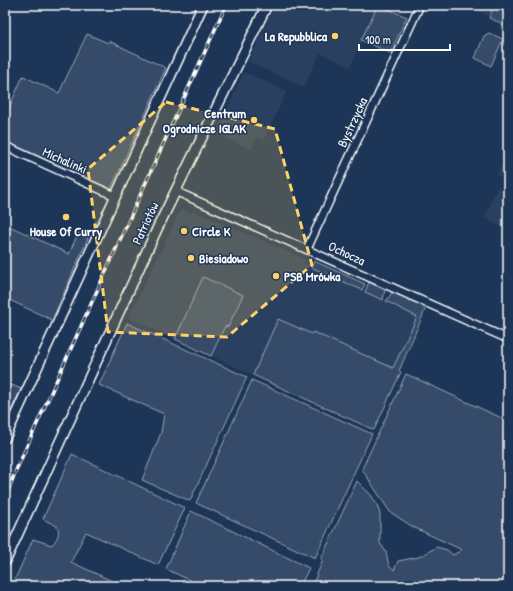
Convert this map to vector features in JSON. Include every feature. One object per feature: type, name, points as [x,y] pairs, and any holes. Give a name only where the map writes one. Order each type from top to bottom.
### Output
[{"type":"main road","points":[[5,438],[203,5]]},
{"type":"main road","name":"Patriotów","points":[[5,562],[175,191],[267,5]]},
{"type":"street","name":"Bystrzycka","points":[[307,249],[420,5]]},
{"type":"street","name":"Michalinki","points":[[5,146],[115,196]]},
{"type":"street","name":"Ochocza","points":[[175,191],[508,339]]},
{"type":"highlighted area","points":[[166,102],[275,129],[312,265],[227,337],[108,332],[88,169]]},
{"type":"shaded area","points":[[275,5],[378,5],[350,67],[320,53],[304,87],[248,62]]},
{"type":"shaded area","points":[[378,5],[407,17],[390,53],[361,40]]},
{"type":"shaded area","points":[[466,5],[494,5],[489,16]]},
{"type":"shaded area","points":[[494,5],[508,5],[508,26],[489,18]]},
{"type":"shaded area","points":[[489,33],[503,39],[491,66],[475,58],[484,36]]},
{"type":"shaded area","points":[[87,34],[108,43],[109,41],[166,68],[111,189],[5,141],[5,117],[23,76],[59,93]]},
{"type":"shaded area","points":[[244,72],[287,91],[264,140],[257,137],[252,150],[216,133]]},
{"type":"shaded area","points":[[508,151],[508,180],[497,175]]},
{"type":"shaded area","points":[[498,186],[508,190],[508,231],[484,218]]},
{"type":"shaded area","points":[[181,209],[189,213],[194,211],[294,254],[305,259],[304,263],[417,316],[393,369],[313,332],[258,362],[253,375],[211,356],[225,326],[227,327],[243,295],[203,277],[175,339],[128,318]]},
{"type":"shaded area","points":[[5,224],[69,254],[78,233],[88,238],[52,320],[5,298]]},
{"type":"shaded area","points":[[314,261],[365,284],[362,290],[311,267]]},
{"type":"shaded area","points":[[203,277],[243,295],[228,327],[225,326],[211,356],[175,339]]},
{"type":"shaded area","points":[[369,282],[385,290],[383,300],[365,292]]},
{"type":"shaded area","points":[[393,291],[421,303],[425,310],[399,371],[401,372],[374,430],[253,375],[278,319],[312,334],[313,332],[393,368],[417,317],[386,301]]},
{"type":"shaded area","points":[[127,323],[247,377],[190,501],[142,480],[161,433],[164,414],[99,385]]},
{"type":"shaded area","points":[[406,374],[508,421],[508,586],[312,586],[323,560],[321,559],[357,481],[371,495],[377,505],[380,514],[380,543],[386,552],[389,566],[394,570],[398,561],[419,557],[437,547],[447,550],[453,555],[462,550],[413,527],[390,512],[362,469]]},
{"type":"shaded area","points":[[252,380],[372,434],[315,558],[196,503]]},
{"type":"shaded area","points":[[5,382],[21,389],[5,424]]},
{"type":"shaded area","points":[[72,454],[185,508],[158,565],[86,532],[71,562],[112,581],[109,586],[12,586],[33,539],[52,545],[58,537],[57,526],[43,519]]},
{"type":"shaded area","points":[[191,511],[309,568],[300,586],[202,586],[166,569]]},
{"type":"railway","points":[[5,498],[17,468],[226,5]]},
{"type":"place","name":"La Repubblica","points":[[335,36]]},
{"type":"place","name":"Centrum Ogrodnicze IGLAK","points":[[254,120]]},
{"type":"place","name":"House Of Curry","points":[[66,217]]},
{"type":"place","name":"Circle K","points":[[184,231]]},
{"type":"place","name":"Biesiadowo","points":[[191,258]]},
{"type":"place","name":"PSB Mrówka","points":[[276,276]]}]
